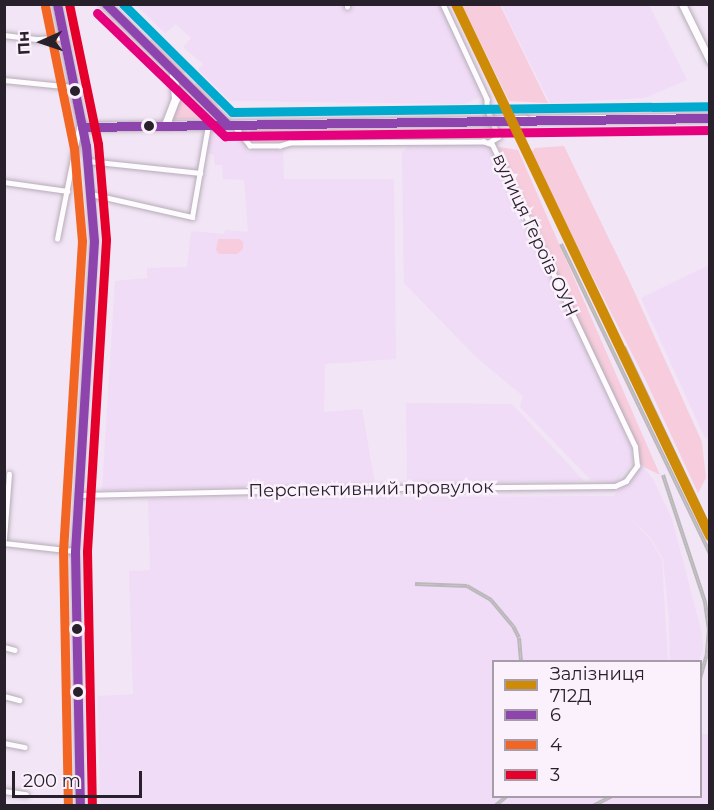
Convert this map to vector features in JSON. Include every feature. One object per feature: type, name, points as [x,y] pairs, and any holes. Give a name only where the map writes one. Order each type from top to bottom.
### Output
[{"type":"main road","points":[[105,4],[173,74],[229,124]]},
{"type":"main road","points":[[682,4],[710,61]]},
{"type":"main road","points":[[59,6],[82,127],[710,118]]},
{"type":"main road","points":[[166,125],[176,99],[173,74]]},
{"type":"street","points":[[443,4],[488,99],[487,108],[499,137],[489,143]]},
{"type":"street","points":[[4,34],[38,39],[64,37]]},
{"type":"street","points":[[4,80],[74,87]]},
{"type":"street","name":"вулиця Героїв ОУН","points":[[229,124],[250,146],[290,143],[489,143],[492,145],[635,447]]},
{"type":"street","points":[[91,194],[192,217],[208,125]]},
{"type":"street","points":[[80,806],[75,551],[93,264],[91,194],[82,127]]},
{"type":"street","points":[[57,239],[79,128],[82,127]]},
{"type":"street","points":[[88,161],[200,173]]},
{"type":"street","points":[[4,189],[5,182],[67,191]]},
{"type":"street","name":"Перспективний провулок","points":[[79,495],[615,486],[626,481],[637,466],[635,447]]},
{"type":"street","points":[[9,474],[4,541],[75,551]]},
{"type":"street","points":[[4,647],[15,650]]},
{"type":"street","points":[[4,696],[19,700]]},
{"type":"street","points":[[4,743],[25,747]]},
{"type":"street","points":[[4,791],[26,794]]},
{"type":"shaded area","points":[[136,5],[440,5],[483,96],[464,104],[230,101],[198,70],[203,64],[183,47],[191,38],[176,24],[165,33]]},
{"type":"shaded area","points":[[462,5],[500,5],[548,103],[509,101]]},
{"type":"shaded area","points":[[501,5],[649,5],[687,80],[645,98],[550,103]]},
{"type":"shaded area","points":[[109,17],[167,75],[171,83],[108,19]]},
{"type":"shaded area","points":[[152,38],[184,67],[185,73],[181,73],[150,42]]},
{"type":"shaded area","points":[[196,80],[218,99],[218,106],[214,105],[195,86]]},
{"type":"shaded area","points":[[181,91],[202,112],[201,119],[172,119]]},
{"type":"shaded area","points":[[482,107],[486,113],[236,114],[238,111]]},
{"type":"shaded area","points":[[227,128],[242,139],[247,152],[283,151],[284,179],[394,179],[396,359],[325,364],[324,412],[362,409],[375,484],[102,490],[115,281],[147,278],[147,268],[187,267],[191,231],[224,234],[225,230],[248,232],[244,180],[223,179],[222,165],[215,165],[213,154],[207,154],[210,129]]},
{"type":"shaded area","points":[[252,129],[482,129],[495,131],[495,133],[487,140],[479,142],[385,139],[262,143],[255,142],[248,134]]},
{"type":"shaded area","points":[[409,145],[488,145],[631,447],[633,462],[614,484],[591,480],[520,407],[523,396],[476,357],[404,283],[402,153]]},
{"type":"shaded area","points":[[564,146],[629,280],[702,442],[706,478],[698,493],[645,379],[530,154],[535,148]]},
{"type":"shaded area","points":[[499,147],[518,150],[660,475],[642,466]]},
{"type":"shaded area","points":[[218,239],[239,239],[243,242],[243,249],[237,254],[219,254],[216,250]]},
{"type":"shaded area","points":[[709,265],[709,439],[704,436],[641,298]]},
{"type":"shaded area","points":[[406,403],[512,404],[584,481],[407,482]]},
{"type":"shaded area","points":[[642,466],[653,479],[672,519],[701,630],[703,648],[699,660],[670,660],[663,559],[651,538],[628,515],[650,539],[662,560],[668,660],[492,660],[492,798],[702,798],[702,734],[709,734],[709,805],[100,805],[98,696],[133,694],[129,571],[150,570],[148,499],[614,496]]},
{"type":"railway","points":[[561,244],[710,554]]},
{"type":"railway","points":[[624,347],[710,529]]},
{"type":"railway","points":[[663,475],[705,602],[709,629],[707,654],[702,671]]},
{"type":"railway","points":[[415,584],[467,586],[491,600],[513,626],[519,638],[521,660]]},
{"type":"railway","points":[[495,806],[505,798]]},
{"type":"railway","points":[[593,806],[608,798]]},
{"type":"rail line","name":"712Д","points":[[456,4],[710,536]]},
{"type":"transit line","name":"6","points":[[57,4],[86,146],[94,241],[75,551],[80,806]]},
{"type":"transit line","name":"3","points":[[69,4],[98,144],[106,240],[87,551],[92,806]]},
{"type":"transit line","name":"6","points":[[106,4],[227,124]]},
{"type":"transit line","points":[[123,4],[232,112],[710,106]]},
{"type":"transit line","name":"4","points":[[45,6],[74,148],[82,241],[63,550],[68,806]]},
{"type":"transit line","points":[[97,13],[225,136],[710,130]]},
{"type":"transit line","name":"6","points":[[82,127],[710,118]]}]
